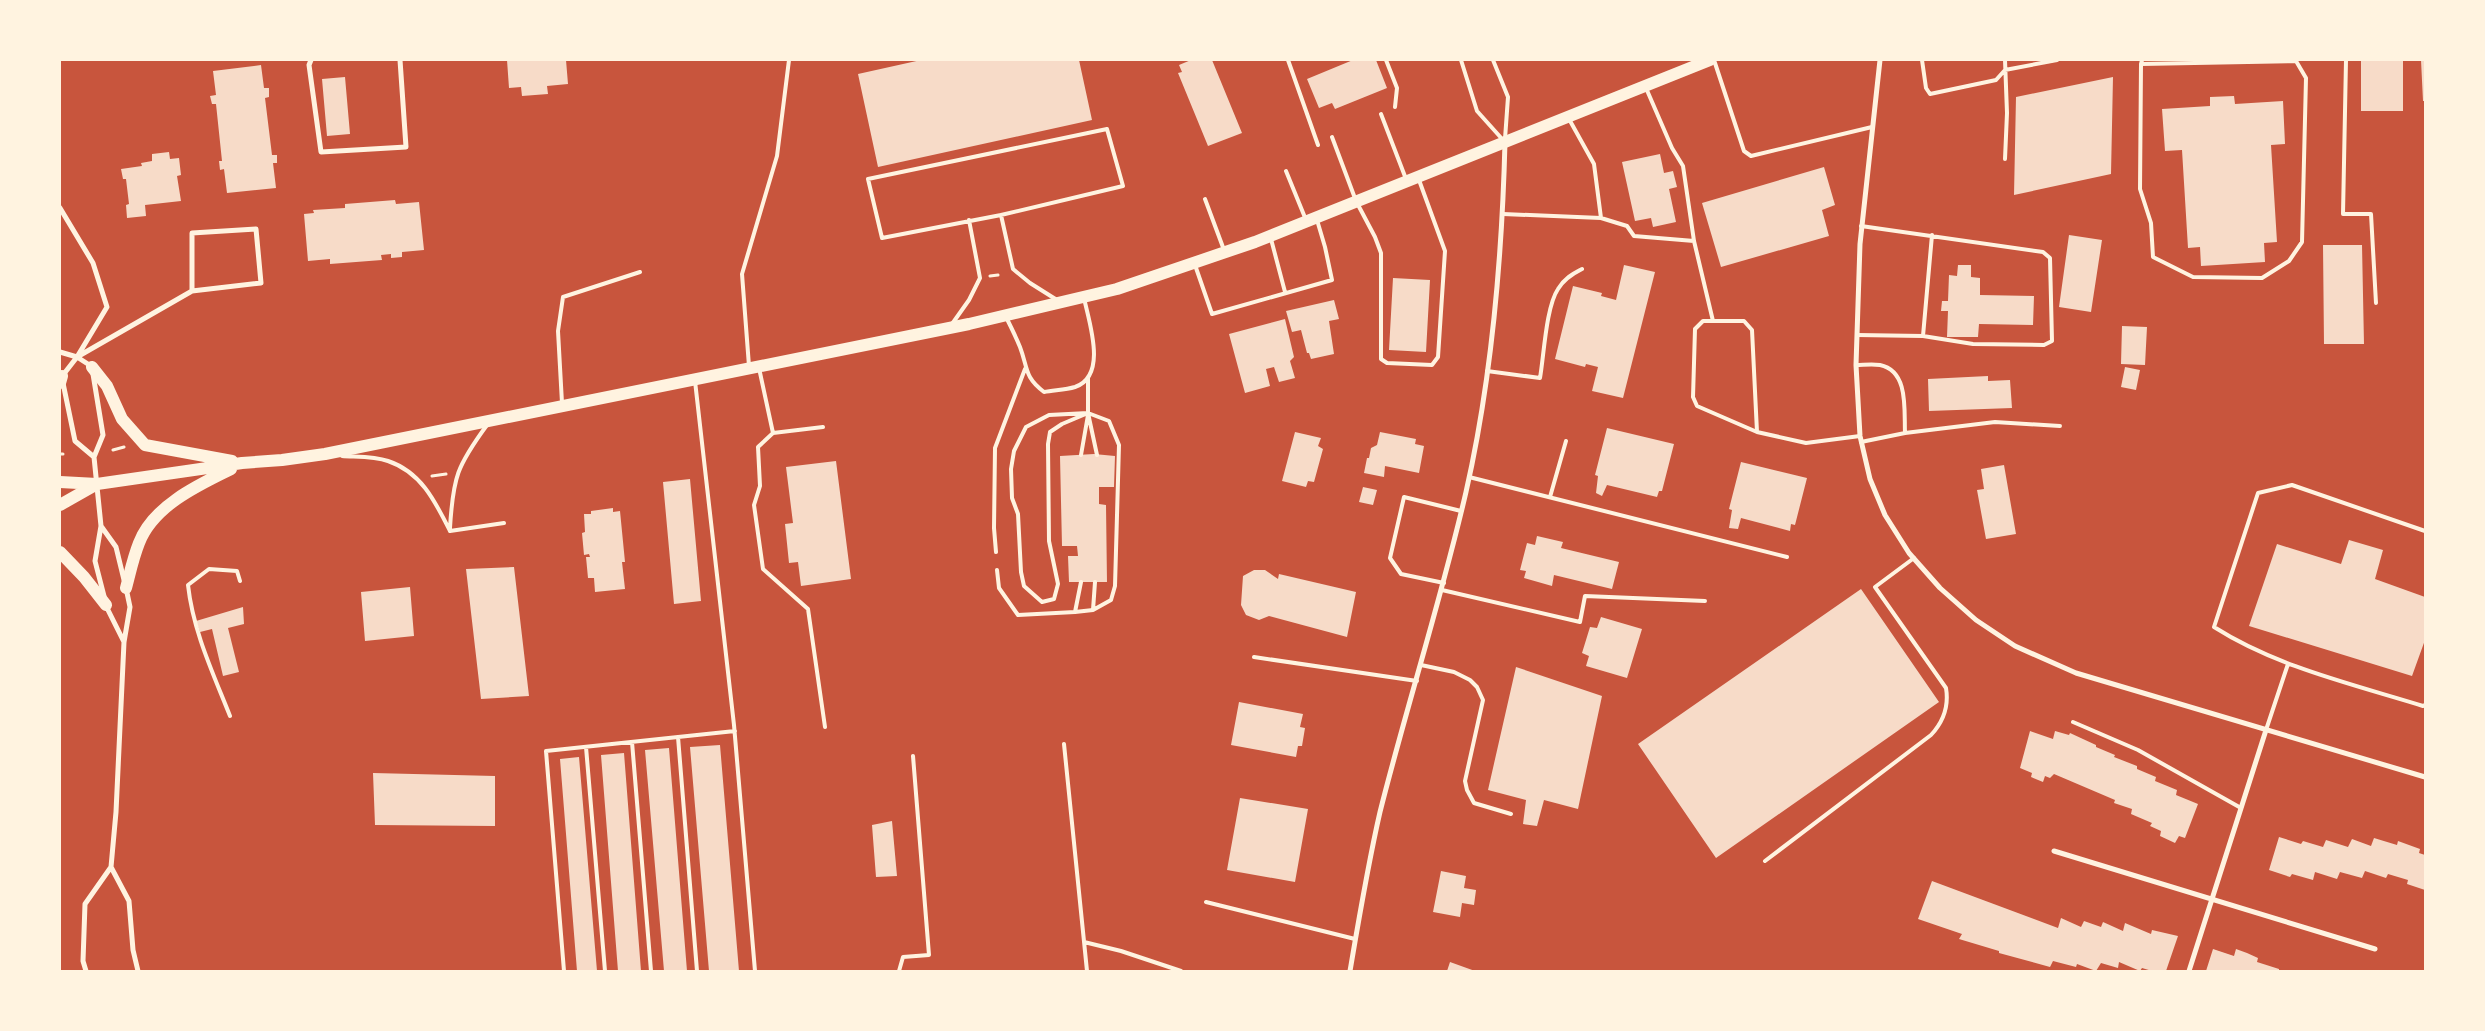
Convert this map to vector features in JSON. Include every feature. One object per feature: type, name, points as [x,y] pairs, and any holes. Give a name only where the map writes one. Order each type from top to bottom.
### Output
[{"type":"main road","points":[[60,482],[97,484],[242,463],[325,454],[948,328],[1117,289],[1270,236],[1710,60]]},
{"type":"main road","points":[[92,366],[107,386],[122,419],[145,445],[242,463]]},
{"type":"main road","points":[[126,588],[139,542],[154,519],[190,489],[242,463]]},
{"type":"main road","points":[[60,505],[97,484]]},
{"type":"main road","points":[[60,552],[84,576],[106,605]]},
{"type":"street","points":[[311,60],[309,65],[321,152],[406,147],[400,60]]},
{"type":"street","points":[[1880,60],[1861,226],[1856,365],[1861,439],[1870,479],[1885,515],[1914,558],[1940,588],[1976,620],[2015,646],[2076,673],[2425,777]]},
{"type":"street","points":[[1350,971],[1380,813],[1444,583],[1469,477],[1487,372],[1503,214],[1505,142]]},
{"type":"street","points":[[60,208],[93,264],[107,307],[78,357],[61,380],[75,441],[94,457]]},
{"type":"street","points":[[78,357],[192,291],[261,283],[256,229],[192,233],[192,291]]},
{"type":"street","points":[[60,352],[78,357],[92,366],[103,435],[94,457],[101,526],[95,561],[106,605],[124,642]]},
{"type":"street","points":[[86,971],[83,961],[85,904],[110,866],[117,802],[124,642],[130,607],[116,547],[101,526]]},
{"type":"street","points":[[2189,971],[2266,730]]},
{"type":"street","points":[[2054,851],[2376,949]]},
{"type":"street","points":[[110,866],[129,900],[133,950],[138,971]]},
{"type":"lane","points":[[773,433],[754,367],[742,274],[778,156],[788,60]]},
{"type":"lane","points":[[1288,60],[1318,145]]},
{"type":"lane","points":[[1386,60],[1397,88],[1395,107]]},
{"type":"lane","points":[[1461,60],[1478,111],[1505,142]]},
{"type":"lane","points":[[1493,60],[1508,97],[1505,142]]},
{"type":"lane","points":[[1714,60],[1744,151],[1751,156],[1872,127]]},
{"type":"lane","points":[[1922,60],[1926,88],[1930,94],[1996,80],[2004,70],[2057,60]]},
{"type":"lane","points":[[2005,60],[2007,113],[2005,159]]},
{"type":"lane","points":[[2346,60],[2343,214],[2371,214],[2376,303]]},
{"type":"lane","points":[[2296,61],[2306,78],[2302,242],[2289,261],[2262,278],[2193,277],[2153,257],[2150,223],[2140,190],[2142,62],[2296,61]]},
{"type":"lane","points":[[1645,86],[1672,148],[1683,166],[1694,241],[1713,321]]},
{"type":"lane","points":[[1332,137],[1356,201],[1375,237],[1381,254],[1381,359],[1387,363],[1432,365],[1438,357],[1445,251],[1381,114]]},
{"type":"lane","points":[[1568,117],[1594,164],[1601,218]]},
{"type":"lane","points":[[1107,129],[1123,186],[969,220],[882,238],[868,179],[1107,129]]},
{"type":"lane","points":[[1194,263],[1212,314],[1332,280],[1325,247],[1286,171]]},
{"type":"lane","points":[[1205,198],[1224,253]]},
{"type":"lane","points":[[1001,214],[1013,269],[1030,283],[1061,302]]},
{"type":"lane","points":[[1503,214],[1601,218],[1627,226],[1634,236],[1694,241]]},
{"type":"lane","points":[[948,328],[969,300],[980,278],[969,220]]},
{"type":"lane","points":[[1857,335],[1923,336],[1973,344],[2044,345],[2052,341],[2050,258],[2043,252],[1861,226]]},
{"type":"lane","points":[[1923,336],[1932,235]]},
{"type":"lane","points":[[1270,236],[1285,292]]},
{"type":"lane","points":[[1487,372],[1540,378],[1549,320],[1557,290],[1568,276],[1582,269]]},
{"type":"lane","points":[[562,405],[558,331],[563,296],[640,272]]},
{"type":"lane","points":[[1081,455],[1088,413],[1088,378],[1094,364],[1095,352],[1084,297]]},
{"type":"lane","points":[[1005,315],[1021,348],[1025,369],[1032,383],[1044,392],[1076,386],[1088,378]]},
{"type":"lane","points":[[1757,432],[1752,330],[1744,321],[1703,321],[1695,329],[1693,397],[1697,406],[1757,432],[1806,443],[1861,439],[1995,422],[2060,426]]},
{"type":"lane","points":[[1856,365],[1879,365],[1892,370],[1902,385],[1905,433]]},
{"type":"lane","points":[[996,552],[994,528],[995,448],[1025,369]]},
{"type":"lane","points":[[694,378],[735,731],[755,971]]},
{"type":"lane","points":[[1088,413],[1097,455]]},
{"type":"lane","points":[[1042,602],[1054,599],[1058,584],[1049,541],[1048,444],[1050,432],[1062,424],[1088,413]]},
{"type":"lane","points":[[997,570],[999,588],[1018,615],[1093,610],[1112,600],[1115,586],[1119,445],[1109,421],[1088,413],[1049,415],[1026,427],[1014,451],[1011,468],[1012,498],[1018,514],[1020,529],[1020,572],[1024,586],[1042,602],[1043,613]]},
{"type":"lane","points":[[450,530],[457,472],[467,452],[492,419]]},
{"type":"lane","points":[[824,427],[773,433],[758,447],[760,486],[754,505],[762,569],[808,609],[824,727]]},
{"type":"lane","points":[[1550,497],[1566,441]]},
{"type":"lane","points":[[325,454],[388,461],[420,479],[450,530]]},
{"type":"lane","points":[[1469,477],[1787,557]]},
{"type":"lane","points":[[2425,531],[2292,485],[2258,493],[2214,626],[2232,638],[2288,664],[2423,706],[2425,705]]},
{"type":"lane","points":[[1444,583],[1401,574],[1390,558],[1404,497],[1461,511]]},
{"type":"lane","points":[[450,530],[504,523]]},
{"type":"lane","points":[[1764,861],[1931,735],[1940,726],[1948,700],[1946,688],[1875,587],[1914,558]]},
{"type":"lane","points":[[230,716],[202,647],[191,610],[188,586],[209,569],[237,571],[240,581]]},
{"type":"lane","points":[[1075,612],[1081,582]]},
{"type":"lane","points":[[1093,610],[1095,582]]},
{"type":"lane","points":[[1442,590],[1580,622],[1585,596],[1705,601]]},
{"type":"lane","points":[[1254,657],[1417,681]]},
{"type":"lane","points":[[2266,730],[2288,664]]},
{"type":"lane","points":[[1421,665],[1454,672],[1470,680],[1478,687],[1483,700],[1465,781],[1467,790],[1474,803],[1510,814]]},
{"type":"lane","points":[[2073,722],[2138,750],[2241,808]]},
{"type":"lane","points":[[564,971],[546,752],[735,731]]},
{"type":"lane","points":[[678,737],[697,971]]},
{"type":"lane","points":[[632,742],[651,971]]},
{"type":"lane","points":[[1064,744],[1087,971]]},
{"type":"lane","points":[[586,747],[605,971]]},
{"type":"lane","points":[[899,971],[903,957],[929,955],[913,756]]},
{"type":"lane","points":[[1206,902],[1355,938]]},
{"type":"lane","points":[[1084,942],[1121,951],[1181,971]]},
{"type":"path","points":[[113,450],[127,447]]},
{"type":"path","points":[[429,477],[446,474]]},
{"type":"building","points":[[507,60],[566,60],[568,84],[547,86],[548,94],[522,96],[521,87],[509,88]]},
{"type":"building","points":[[921,60],[1079,60],[1092,120],[878,167],[858,74]]},
{"type":"building","points":[[1191,60],[1212,60],[1242,133],[1208,146],[1178,73],[1182,72],[1179,65]]},
{"type":"building","points":[[1353,60],[1376,60],[1387,88],[1335,109],[1332,103],[1319,108],[1307,79]]},
{"type":"building","points":[[2361,60],[2403,60],[2403,111],[2361,111]]},
{"type":"building","points":[[2421,60],[2425,60],[2425,101],[2423,101]]},
{"type":"building","points":[[261,65],[264,88],[269,88],[269,97],[265,98],[272,155],[277,155],[277,163],[273,163],[276,188],[227,193],[224,169],[220,170],[219,161],[222,161],[216,104],[212,104],[210,96],[216,95],[213,71]]},
{"type":"building","points":[[345,77],[350,134],[327,136],[322,79]]},
{"type":"building","points":[[2113,77],[2111,174],[2014,195],[2016,97]]},
{"type":"building","points":[[2234,96],[2235,104],[2283,101],[2285,144],[2271,145],[2277,242],[2264,243],[2265,262],[2201,266],[2200,247],[2188,248],[2182,150],[2165,151],[2162,109],[2210,106],[2210,97]]},
{"type":"building","points":[[169,152],[170,159],[179,158],[181,175],[177,176],[181,201],[145,205],[146,216],[127,218],[126,205],[129,204],[126,179],[123,179],[121,169],[142,166],[141,163],[152,161],[152,154]]},
{"type":"building","points":[[1660,154],[1664,173],[1673,171],[1677,187],[1669,189],[1676,222],[1653,227],[1651,218],[1635,221],[1622,162]]},
{"type":"building","points":[[1824,167],[1835,205],[1822,210],[1829,236],[1721,267],[1702,203]]},
{"type":"building","points":[[395,200],[396,204],[419,202],[424,250],[402,252],[402,257],[391,258],[391,254],[381,255],[382,260],[330,264],[330,259],[308,261],[304,214],[314,213],[313,210],[345,208],[345,204]]},
{"type":"building","points":[[2069,235],[2102,240],[2091,312],[2059,307]]},
{"type":"building","points":[[2323,245],[2362,245],[2364,344],[2324,344]]},
{"type":"building","points":[[1624,265],[1655,272],[1623,398],[1592,391],[1598,367],[1586,364],[1585,367],[1555,359],[1573,286],[1602,293],[1601,296],[1616,300]]},
{"type":"building","points":[[1958,265],[1971,265],[1971,277],[1980,278],[1980,295],[2034,296],[2033,325],[1979,324],[1978,337],[1947,337],[1948,311],[1941,311],[1942,301],[1948,301],[1949,275],[1957,276]]},
{"type":"building","points":[[1393,278],[1430,280],[1426,352],[1389,350]]},
{"type":"building","points":[[1334,300],[1339,319],[1329,321],[1334,354],[1311,359],[1309,353],[1307,353],[1301,330],[1292,332],[1286,311]]},
{"type":"building","points":[[1285,319],[1294,357],[1290,361],[1295,378],[1279,382],[1274,367],[1266,369],[1270,386],[1245,393],[1229,334]]},
{"type":"building","points":[[2122,326],[2147,327],[2145,365],[2121,364]]},
{"type":"building","points":[[2125,367],[2140,370],[2136,390],[2121,387]]},
{"type":"building","points":[[1988,376],[1988,381],[2010,380],[2012,408],[1929,411],[1928,379]]},
{"type":"building","points":[[1607,428],[1674,444],[1662,491],[1659,491],[1657,497],[1607,485],[1602,496],[1596,493],[1598,476],[1595,475]]},
{"type":"building","points":[[1295,432],[1321,438],[1318,446],[1323,449],[1314,482],[1308,481],[1306,487],[1282,481]]},
{"type":"building","points":[[1380,432],[1416,439],[1415,444],[1424,446],[1419,473],[1385,466],[1384,477],[1364,473],[1367,458],[1369,458],[1371,448],[1377,445]]},
{"type":"building","points":[[1094,454],[1115,456],[1114,487],[1099,487],[1099,504],[1106,505],[1107,582],[1069,582],[1068,556],[1078,556],[1077,546],[1062,546],[1060,456]]},
{"type":"building","points":[[836,461],[851,579],[801,586],[798,562],[789,563],[785,524],[793,523],[786,467]]},
{"type":"building","points":[[1741,462],[1807,478],[1795,525],[1791,524],[1790,531],[1741,518],[1738,529],[1729,528],[1732,510],[1729,509]]},
{"type":"building","points":[[2004,465],[2016,534],[1986,539],[1977,490],[1984,489],[1981,469]]},
{"type":"building","points":[[690,479],[701,601],[674,604],[663,482]]},
{"type":"building","points":[[1363,487],[1377,490],[1373,505],[1359,502]]},
{"type":"building","points":[[613,508],[613,512],[620,511],[625,562],[622,562],[625,589],[595,592],[594,578],[588,578],[586,557],[590,557],[589,554],[584,555],[582,533],[585,532],[584,514],[591,514],[591,511]]},
{"type":"building","points":[[1537,536],[1563,542],[1561,548],[1619,562],[1612,589],[1554,575],[1552,586],[1524,578],[1526,571],[1520,570],[1527,543],[1535,545]]},
{"type":"building","points":[[2349,540],[2383,550],[2375,579],[2425,597],[2425,640],[2412,676],[2249,626],[2277,544],[2341,564]]},
{"type":"building","points":[[514,567],[529,696],[481,699],[466,569]]},
{"type":"building","points":[[1254,570],[1265,570],[1278,579],[1279,574],[1356,592],[1347,637],[1269,616],[1259,620],[1246,615],[1241,605],[1243,576]]},
{"type":"building","points":[[410,587],[414,636],[365,641],[361,592]]},
{"type":"building","points":[[1861,589],[1939,702],[1716,858],[1638,744]]},
{"type":"building","points":[[243,607],[244,624],[228,628],[239,672],[223,676],[212,629],[200,632],[196,621]]},
{"type":"building","points":[[1601,617],[1642,629],[1627,678],[1586,666],[1589,656],[1582,653],[1590,627],[1597,628]]},
{"type":"building","points":[[1516,667],[1602,696],[1578,809],[1544,800],[1537,826],[1523,824],[1526,800],[1488,790]]},
{"type":"building","points":[[1239,702],[1303,714],[1300,727],[1305,728],[1302,746],[1298,746],[1296,757],[1231,745]]},
{"type":"building","points":[[2030,731],[2053,739],[2055,731],[2069,735],[2070,733],[2115,755],[2114,757],[2137,766],[2137,769],[2156,777],[2155,781],[2177,790],[2176,795],[2198,804],[2185,838],[2179,836],[2175,843],[2160,836],[2161,831],[2150,826],[2152,823],[2131,814],[2132,809],[2114,803],[2115,800],[2054,774],[2050,778],[2045,776],[2043,782],[2031,777],[2032,773],[2020,768]]},
{"type":"building","points":[[720,745],[739,971],[709,971],[690,747]]},
{"type":"building","points":[[669,748],[687,971],[664,971],[645,750]]},
{"type":"building","points":[[624,753],[641,971],[618,971],[601,755]]},
{"type":"building","points":[[579,757],[597,971],[577,971],[560,759]]},
{"type":"building","points":[[373,773],[495,776],[495,826],[375,825]]},
{"type":"building","points":[[1240,798],[1308,809],[1295,882],[1227,870]]},
{"type":"building","points":[[892,821],[897,876],[876,877],[872,825]]},
{"type":"building","points":[[2279,837],[2301,844],[2303,841],[2323,847],[2326,840],[2348,847],[2352,839],[2371,846],[2374,838],[2397,845],[2398,841],[2420,849],[2419,853],[2425,855],[2425,890],[2407,884],[2408,880],[2388,874],[2386,878],[2365,871],[2362,878],[2340,872],[2337,879],[2315,872],[2313,880],[2292,874],[2290,877],[2269,870]]},
{"type":"building","points":[[1441,871],[1466,876],[1464,888],[1476,890],[1474,905],[1462,903],[1460,917],[1433,912]]},
{"type":"building","points":[[1932,881],[2058,928],[2061,918],[2081,927],[2084,921],[2101,927],[2103,922],[2123,931],[2125,923],[2151,934],[2152,930],[2178,936],[2166,971],[2152,971],[2142,968],[2140,971],[2119,962],[2118,968],[2101,963],[2096,971],[2077,964],[2076,967],[2053,961],[2050,967],[1999,953],[1999,951],[1959,939],[1962,934],[1918,919]]},
{"type":"building","points":[[2213,949],[2234,956],[2236,949],[2258,958],[2257,962],[2279,969],[2279,971],[2206,971]]},
{"type":"building","points":[[1450,962],[1475,971],[1447,971]]}]
